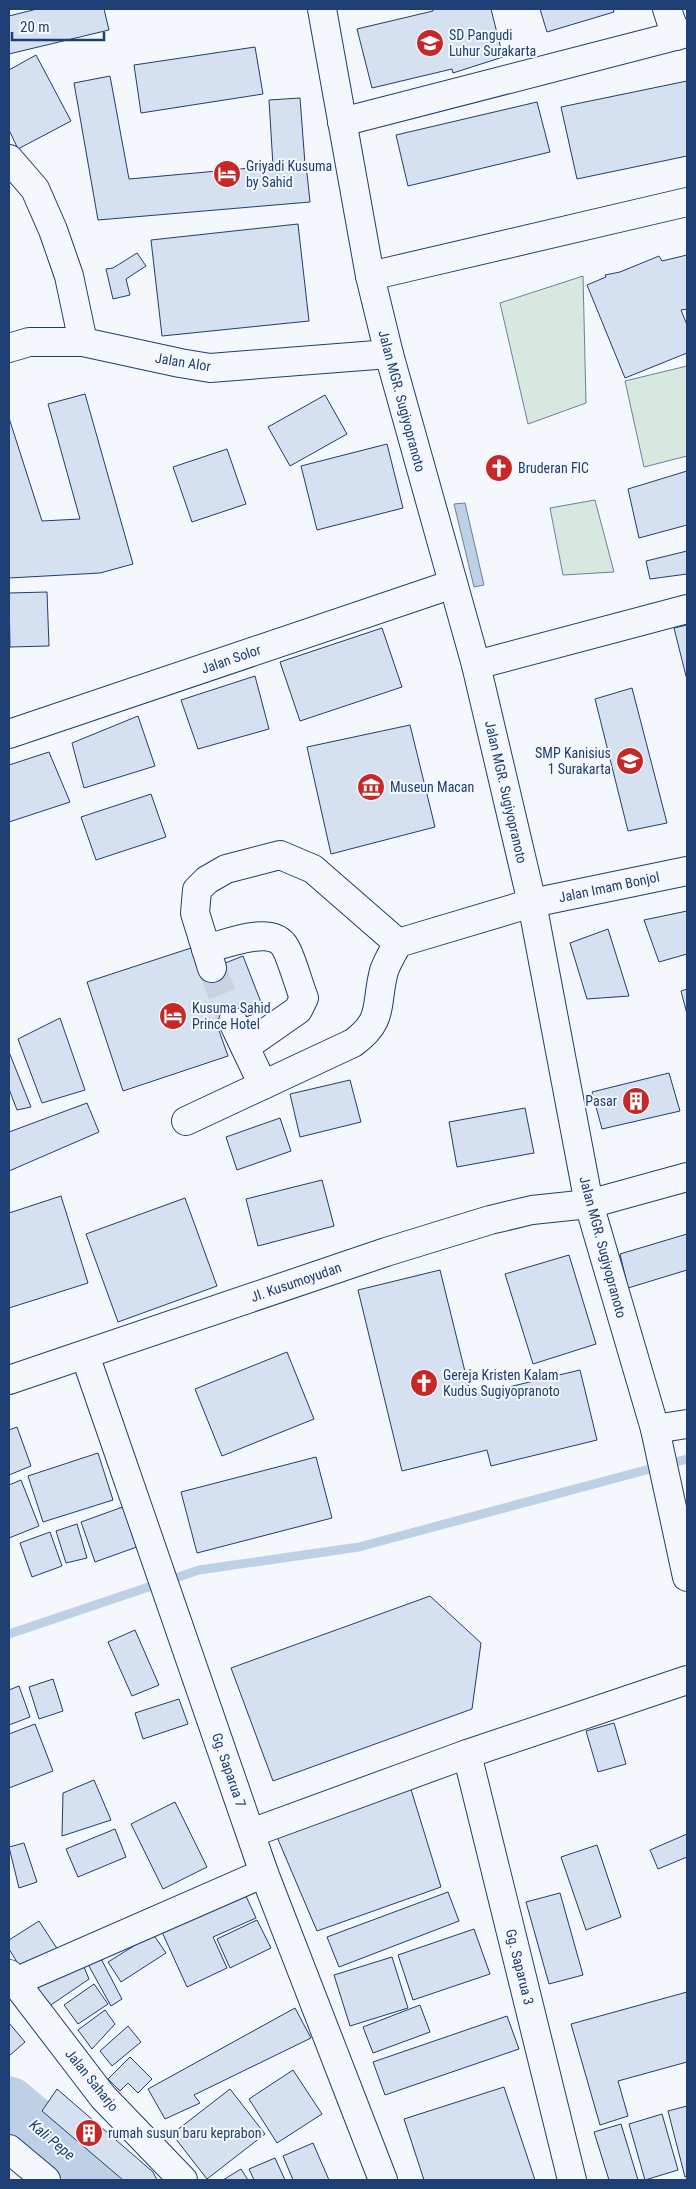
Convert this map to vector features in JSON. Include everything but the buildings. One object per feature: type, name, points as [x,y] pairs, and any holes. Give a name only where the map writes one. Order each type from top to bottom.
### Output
[{"type":"street","name":"Jalan MGR. Sugiyopranoto","points":[[322,9],[370,276],[389,354],[476,665],[532,904],[589,1204],[655,1429],[671,1504],[684,1549],[687,1577]]},
{"type":"street","points":[[342,122],[682,34],[667,9]]},
{"type":"street","points":[[9,159],[35,189],[53,230],[69,276],[83,342]]},
{"type":"street","points":[[370,276],[687,202]]},
{"type":"street","name":"Jalan Alor","points":[[9,348],[29,342],[83,342],[210,368],[389,354]]},
{"type":"street","name":"Jalan Solor","points":[[9,734],[453,584]]},
{"type":"street","points":[[476,665],[687,609]]},
{"type":"street","points":[[186,1120],[353,1043],[366,1034],[377,1017],[384,970],[398,943],[312,869],[280,855],[226,869],[208,880],[198,890],[195,913],[209,958],[257,936],[275,937],[284,944],[304,998],[298,1010],[245,1047]]},
{"type":"street","name":"Jalan Imam Bonjol","points":[[398,943],[532,904],[687,871]]},
{"type":"street","points":[[232,1022],[263,1085]]},
{"type":"street","name":"Jl. Kusumoyudan","points":[[9,1380],[386,1252],[490,1220],[532,1210],[589,1204],[687,1177]]},
{"type":"street","name":"Gg. Saparua 7","points":[[86,1355],[264,1873],[382,2180]]},
{"type":"street","points":[[655,1429],[687,1424]]},
{"type":"street","points":[[251,1833],[467,1754],[687,1680]]},
{"type":"street","name":"Gg. Saparua 3","points":[[467,1754],[572,2180]]},
{"type":"street","points":[[12,1978],[264,1873]]},
{"type":"street","name":"Jalan Saharjo","points":[[12,1978],[103,2097],[183,2180]]},
{"type":"street","points":[[9,2150],[46,2180]]},
{"type":"shaded area","points":[[583,276],[586,403],[528,424],[500,303]]},
{"type":"shaded area","points":[[687,366],[687,456],[644,467],[625,381]]},
{"type":"shaded area","points":[[595,500],[614,572],[563,575],[550,508]]},
{"type":"water","points":[[465,503],[484,585],[474,587],[454,504]]},
{"type":"waterway","points":[[9,1634],[199,1570],[359,1547],[687,1459]]},
{"type":"waterway","name":"Kali Pepe","points":[[9,2104],[82,2165],[92,2180]]},
{"type":"tunnel","points":[[212,968],[233,1022]]},
{"type":"place","name":"SD Pangudi Luhur Surakarta","points":[[430,43]]},
{"type":"place","name":"Griyadi Kusuma by Sahid","points":[[227,174]]},
{"type":"place","name":"Bruderan FIC","points":[[499,468]]},
{"type":"place","name":"SMP Kanisius 1 Surakarta","points":[[630,761]]},
{"type":"place","name":"Museun Macan","points":[[371,787]]},
{"type":"place","name":"Kusuma Sahid Prince Hotel","points":[[173,1016]]},
{"type":"place","name":"Pasar","points":[[636,1101]]},
{"type":"place","name":"Gereja Kristen Kalam Kudus Sugiyopranoto","points":[[424,1383]]},
{"type":"place","name":"rumah susun baru keprabon","points":[[89,2133]]}]
